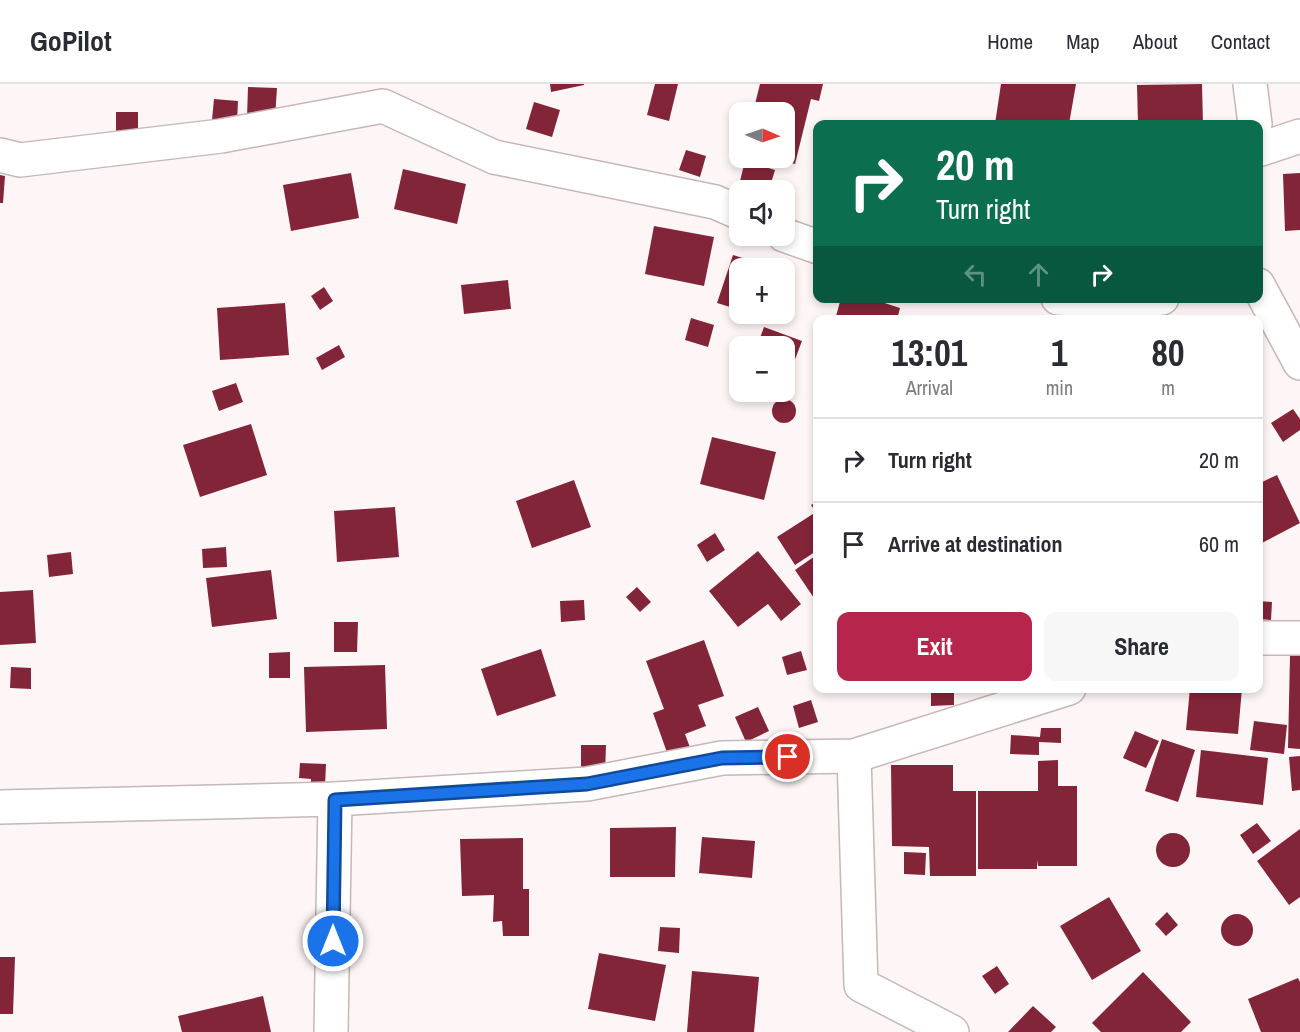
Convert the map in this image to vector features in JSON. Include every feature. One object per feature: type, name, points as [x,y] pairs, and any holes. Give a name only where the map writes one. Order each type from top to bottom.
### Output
[{"type":"street","points":[[1250,84],[1254,120]]},
{"type":"street","points":[[0,155],[20,160],[221,136],[383,106],[494,157],[715,202],[729,208]]},
{"type":"street","points":[[1263,148],[1300,136]]},
{"type":"street","points":[[795,239],[813,245]]},
{"type":"street","points":[[1263,294],[1300,363]]},
{"type":"street","points":[[1263,638],[1300,638]]},
{"type":"street","points":[[0,807],[335,800],[587,784],[722,758],[854,756],[1053,693]]},
{"type":"street","points":[[854,756],[861,985],[952,1032]]},
{"type":"street","points":[[331,1032],[335,800]]},
{"type":"building","points":[[550,84],[584,84],[584,85],[551,92]]},
{"type":"building","points":[[655,84],[678,84],[669,121],[647,115]]},
{"type":"building","points":[[760,84],[823,84],[819,101],[811,99],[795,164],[795,102],[756,102]]},
{"type":"building","points":[[1001,84],[1076,84],[1070,120],[996,120]]},
{"type":"building","points":[[1202,84],[1203,120],[1138,120],[1137,85]]},
{"type":"building","points":[[248,87],[277,88],[275,118],[247,117]]},
{"type":"building","points":[[214,99],[238,101],[237,122],[212,120]]},
{"type":"building","points":[[534,102],[560,110],[552,137],[526,129]]},
{"type":"building","points":[[116,112],[138,112],[138,134],[116,134]]},
{"type":"building","points":[[686,150],[706,156],[700,177],[679,170]]},
{"type":"building","points":[[743,168],[775,170],[772,180],[740,180]]},
{"type":"building","points":[[403,169],[466,184],[457,224],[394,209]]},
{"type":"building","points":[[351,173],[359,218],[291,231],[283,185]]},
{"type":"building","points":[[1300,173],[1300,230],[1285,231],[1283,174]]},
{"type":"building","points":[[0,175],[5,176],[3,203],[0,203]]},
{"type":"building","points":[[654,226],[714,237],[704,286],[645,274]]},
{"type":"building","points":[[729,267],[729,307],[717,303]]},
{"type":"building","points":[[508,280],[511,309],[464,314],[461,285]]},
{"type":"building","points":[[324,287],[333,301],[320,310],[311,296]]},
{"type":"building","points":[[285,303],[289,355],[220,360],[217,308]]},
{"type":"building","points":[[840,303],[884,303],[900,308],[898,315],[836,315]]},
{"type":"building","points":[[691,318],[714,325],[708,347],[685,340]]},
{"type":"building","points":[[764,327],[788,336],[761,336]]},
{"type":"building","points":[[795,338],[802,341],[795,359]]},
{"type":"building","points":[[339,345],[345,357],[322,370],[316,358]]},
{"type":"building","points":[[236,383],[243,402],[219,411],[212,391]]},
{"type":"building","points":[[777,402],[791,402],[795,406],[795,416],[789,422],[779,422],[773,416],[773,406]]},
{"type":"building","points":[[1293,409],[1300,419],[1300,430],[1283,442],[1271,423]]},
{"type":"building","points":[[251,424],[267,475],[200,497],[183,445]]},
{"type":"building","points":[[712,437],[776,452],[764,500],[700,484]]},
{"type":"building","points":[[1277,475],[1300,523],[1263,542],[1263,482]]},
{"type":"building","points":[[574,480],[591,527],[532,548],[516,501]]},
{"type":"building","points":[[395,507],[399,557],[337,562],[334,511]]},
{"type":"building","points":[[813,514],[813,553],[795,565],[777,537]]},
{"type":"building","points":[[715,533],[725,550],[707,562],[697,545]]},
{"type":"building","points":[[226,547],[227,567],[203,568],[202,549]]},
{"type":"building","points":[[758,551],[801,604],[781,621],[768,604],[738,627],[709,591]]},
{"type":"building","points":[[71,552],[73,574],[49,577],[47,555]]},
{"type":"building","points":[[813,557],[813,597],[795,570]]},
{"type":"building","points":[[271,570],[277,619],[212,627],[206,578]]},
{"type":"building","points":[[637,587],[651,602],[640,612],[626,597]]},
{"type":"building","points":[[33,590],[36,643],[0,645],[0,592]]},
{"type":"building","points":[[584,600],[585,620],[561,622],[560,601]]},
{"type":"building","points":[[1263,601],[1272,602],[1271,620],[1263,619]]},
{"type":"building","points":[[334,622],[358,622],[357,652],[334,652]]},
{"type":"building","points":[[704,640],[724,696],[698,705],[706,726],[685,734],[692,753],[670,761],[653,713],[664,709],[646,661]]},
{"type":"building","points":[[541,649],[556,696],[497,716],[481,669]]},
{"type":"building","points":[[801,651],[807,670],[787,675],[782,657]]},
{"type":"building","points":[[290,652],[290,678],[269,678],[269,653]]},
{"type":"building","points":[[1290,656],[1300,656],[1300,749],[1288,748]]},
{"type":"building","points":[[385,665],[387,729],[306,732],[304,667]]},
{"type":"building","points":[[11,667],[31,668],[31,689],[10,688]]},
{"type":"building","points":[[931,693],[954,693],[954,705],[931,706]]},
{"type":"building","points":[[1190,693],[1242,693],[1238,734],[1186,730]]},
{"type":"building","points":[[811,700],[818,722],[799,728],[793,706]]},
{"type":"building","points":[[758,707],[769,731],[746,742],[735,717]]},
{"type":"building","points":[[1254,721],[1287,725],[1284,754],[1250,750]]},
{"type":"building","points":[[1041,728],[1061,728],[1061,743],[1039,742],[1039,755],[1010,754],[1011,735],[1040,737]]},
{"type":"building","points":[[1135,731],[1159,741],[1146,768],[1123,758]]},
{"type":"building","points":[[1162,739],[1195,750],[1178,802],[1145,791]]},
{"type":"building","points":[[581,745],[606,745],[605,774],[581,773]]},
{"type":"building","points":[[1201,750],[1268,758],[1263,805],[1196,797]]},
{"type":"building","points":[[1300,756],[1300,790],[1292,791],[1289,757]]},
{"type":"building","points":[[1058,760],[1058,786],[1077,786],[1077,866],[1038,866],[1037,860],[1037,869],[978,869],[978,791],[1038,791],[1038,761]]},
{"type":"building","points":[[300,763],[326,764],[325,786],[311,786],[311,779],[299,778]]},
{"type":"building","points":[[891,765],[953,765],[953,791],[976,791],[976,876],[930,876],[929,847],[892,846]]},
{"type":"building","points":[[1257,823],[1271,841],[1253,854],[1240,835]]},
{"type":"building","points":[[676,827],[675,877],[610,877],[610,828]]},
{"type":"building","points":[[1300,829],[1300,897],[1289,905],[1257,861]]},
{"type":"building","points":[[1173,833],[1185,838],[1190,850],[1185,862],[1173,867],[1161,862],[1156,850],[1161,838]]},
{"type":"building","points":[[702,837],[755,841],[752,878],[699,873]]},
{"type":"building","points":[[523,838],[523,889],[529,889],[529,936],[503,936],[502,921],[493,922],[494,895],[462,896],[460,839]]},
{"type":"building","points":[[904,852],[926,853],[925,875],[904,874]]},
{"type":"building","points":[[1109,897],[1141,951],[1092,980],[1060,926]]},
{"type":"building","points":[[1167,912],[1178,925],[1166,936],[1155,924]]},
{"type":"building","points":[[1237,914],[1249,918],[1253,930],[1249,942],[1237,946],[1225,942],[1221,930],[1225,918]]},
{"type":"building","points":[[660,927],[680,928],[679,953],[658,951]]},
{"type":"building","points":[[599,953],[666,965],[655,1021],[588,1009]]},
{"type":"building","points":[[0,957],[15,957],[13,1014],[0,1014]]},
{"type":"building","points":[[997,966],[1009,984],[995,994],[982,976]]},
{"type":"building","points":[[692,971],[759,977],[754,1032],[687,1032]]},
{"type":"building","points":[[1143,972],[1191,1022],[1181,1032],[1101,1032],[1092,1023]]},
{"type":"building","points":[[1298,978],[1300,982],[1300,1032],[1261,1032],[1248,999]]},
{"type":"building","points":[[263,996],[271,1032],[182,1032],[178,1016]]},
{"type":"building","points":[[1033,1006],[1056,1027],[1051,1032],[1008,1032]]},
{"type":"route","points":[[333,941],[335,800],[587,784],[722,758],[788,757]]}]
